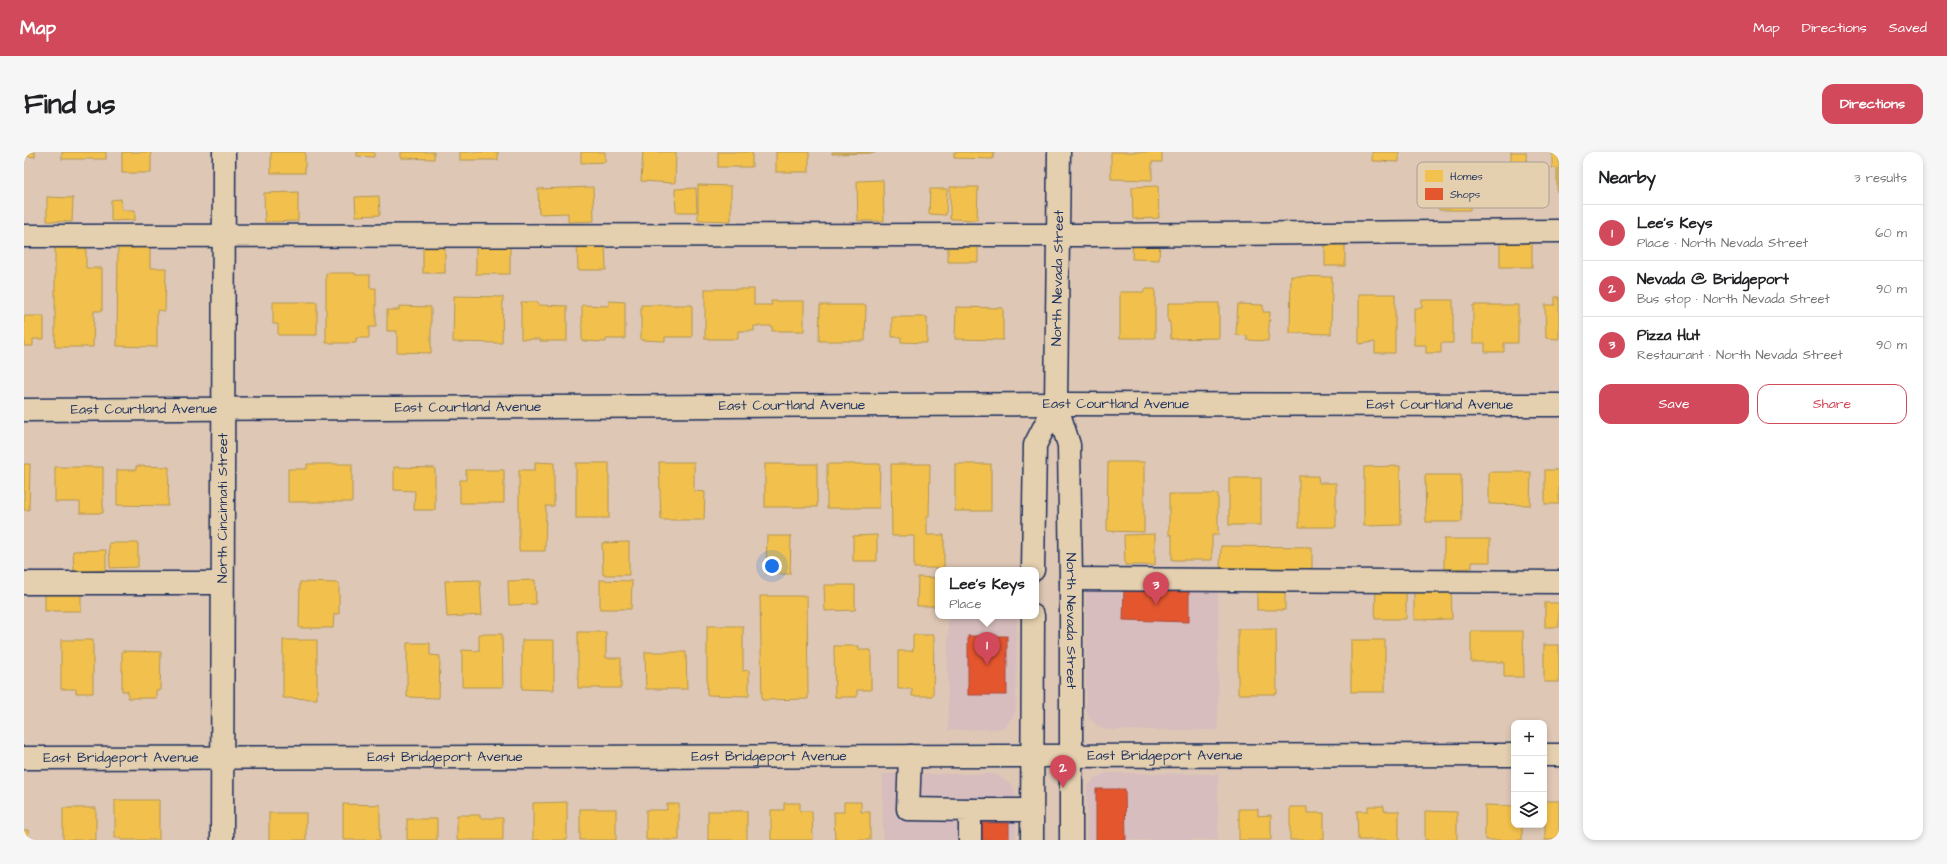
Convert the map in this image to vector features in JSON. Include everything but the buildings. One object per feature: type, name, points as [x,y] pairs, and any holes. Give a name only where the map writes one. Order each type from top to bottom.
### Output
[{"type":"street","name":"North Cincinnati Street","points":[[222,840],[222,410],[224,152]]},
{"type":"street","name":"North Nevada Street","points":[[1058,152],[1059,235],[1056,404],[1069,445],[1071,579],[1071,840]]},
{"type":"street","points":[[24,236],[1059,235],[1559,232]]},
{"type":"street","name":"North Nevada Street","points":[[1033,567],[1035,445],[1056,404]]},
{"type":"street","name":"East Courtland Avenue","points":[[24,410],[1056,404],[1559,405]]},
{"type":"street","points":[[1071,579],[1559,582]]},
{"type":"street","points":[[24,583],[222,582]]},
{"type":"street","points":[[1032,840],[1033,619]]},
{"type":"street","name":"East Bridgeport Avenue","points":[[24,758],[1511,755]]},
{"type":"street","points":[[1547,755],[1559,755]]},
{"type":"street","points":[[910,756],[908,809],[1032,810]]},
{"type":"street","points":[[970,810],[970,840]]},
{"type":"shaded area","points":[[1086,578],[1218,578],[1218,730],[1109,730],[1101,728],[1089,718],[1086,709]]},
{"type":"shaded area","points":[[948,619],[1017,619],[1016,708],[1014,715],[1005,727],[997,729],[948,730]]},
{"type":"shaded area","points":[[1106,773],[1218,774],[1218,840],[1086,840],[1087,788],[1094,779]]},
{"type":"shaded area","points":[[883,774],[992,774],[999,776],[1012,786],[1016,794],[1016,840],[883,840]]},
{"type":"place","name":"Pizza Hut","points":[[1156,605]]},
{"type":"place","name":"Lee's Keys","points":[[987,665]]},
{"type":"place","name":"Nevada @ Bridgeport","points":[[1063,788]]}]
